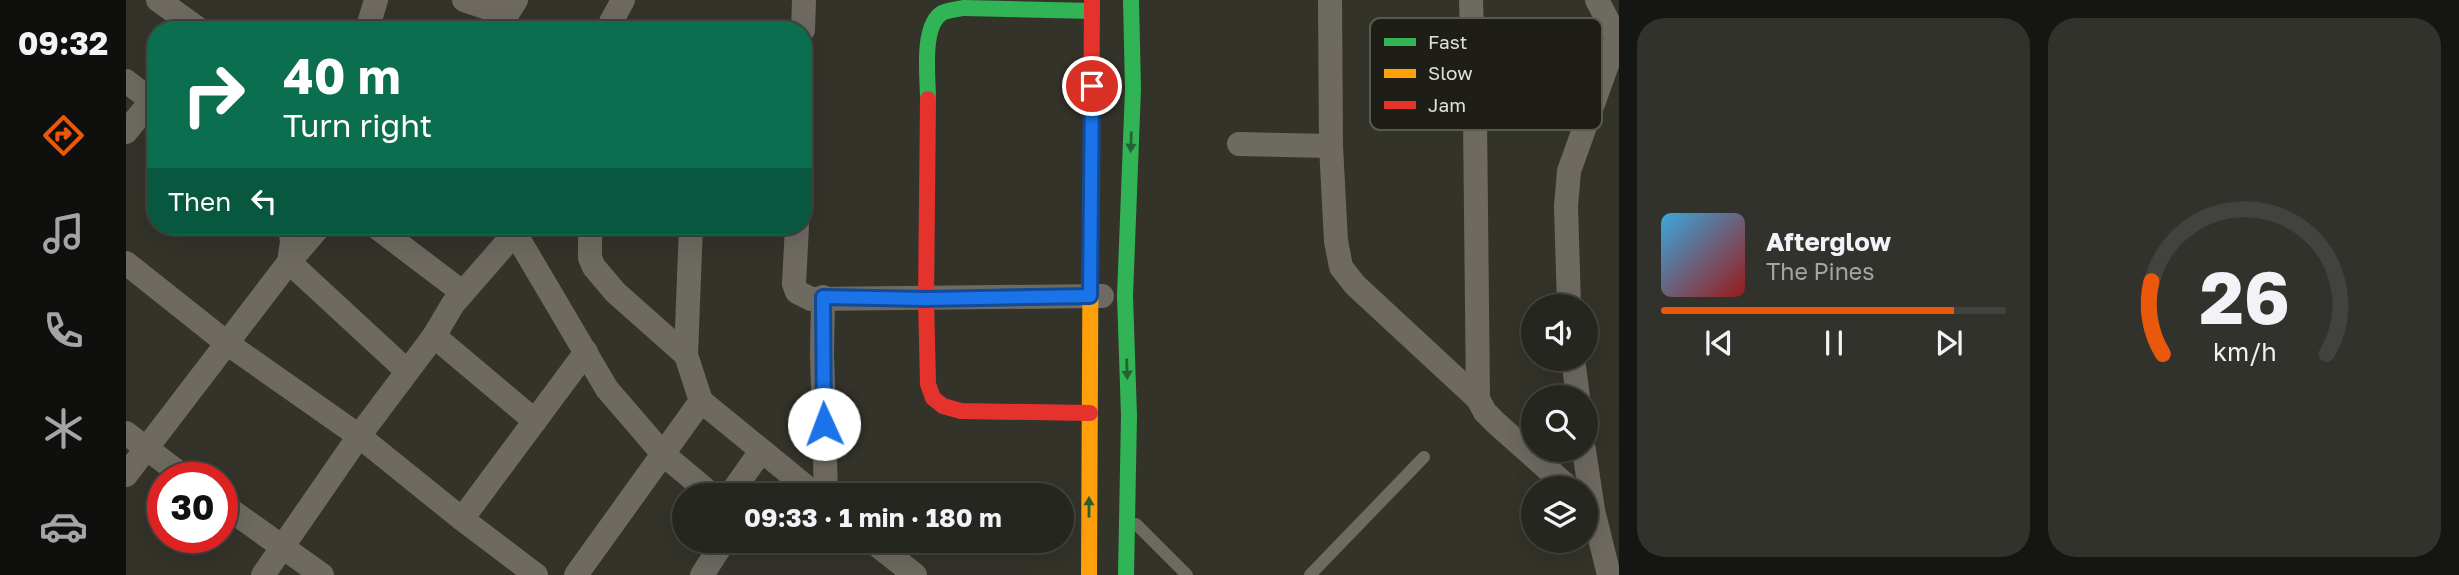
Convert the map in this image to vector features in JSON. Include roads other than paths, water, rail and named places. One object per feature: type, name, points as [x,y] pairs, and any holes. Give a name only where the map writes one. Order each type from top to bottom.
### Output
[{"type":"main road","points":[[1089,575],[1128,516],[1129,416],[1125,296],[1133,89],[1131,0]]},
{"type":"main road","points":[[1090,414],[961,411],[943,407],[933,398],[928,384],[926,299],[928,37],[934,10],[1092,5],[1090,414],[1108,548],[1126,575]]},
{"type":"street","points":[[158,0],[187,21]]},
{"type":"street","points":[[370,21],[376,0]]},
{"type":"street","points":[[464,0],[506,15]]},
{"type":"street","points":[[612,21],[623,0]]},
{"type":"street","points":[[803,21],[804,0]]},
{"type":"street","points":[[1330,0],[1331,146],[1336,241],[1341,267],[1355,285],[1478,399],[1485,412],[1496,423],[1556,476]]},
{"type":"street","points":[[1471,0],[1472,18]]},
{"type":"street","points":[[1597,0],[1618,39],[1602,82]]},
{"type":"street","points":[[126,81],[147,95]]},
{"type":"street","points":[[126,132],[147,108]]},
{"type":"street","points":[[1475,130],[1478,399]]},
{"type":"street","points":[[1569,294],[1566,206],[1569,171],[1584,130]]},
{"type":"street","points":[[1239,144],[1331,146]]},
{"type":"street","points":[[289,262],[291,235]]},
{"type":"street","points":[[126,475],[312,235]]},
{"type":"street","points":[[387,235],[462,292]]},
{"type":"street","points":[[263,575],[359,436],[434,336],[462,292],[514,235]]},
{"type":"street","points":[[523,235],[607,389],[663,454],[698,483]]},
{"type":"street","points":[[590,235],[590,258],[594,267],[615,292],[686,355]]},
{"type":"street","points":[[691,235],[686,355],[701,401],[801,483]]},
{"type":"street","points":[[797,235],[794,284],[797,292],[804,297],[926,299],[1125,296]]},
{"type":"street","points":[[289,262],[407,371]]},
{"type":"street","points":[[126,263],[228,344],[359,436],[536,575]]},
{"type":"street","points":[[823,297],[827,483]]},
{"type":"street","points":[[434,336],[535,421]]},
{"type":"street","points":[[462,519],[586,352]]},
{"type":"street","points":[[576,575],[701,401]]},
{"type":"street","points":[[126,433],[164,462]]},
{"type":"street","points":[[738,483],[761,451]]},
{"type":"street","points":[[238,516],[322,575]]},
{"type":"street","points":[[1598,538],[1609,575]]},
{"type":"street","points":[[702,575],[716,553]]},
{"type":"street","points":[[887,553],[915,575]]},
{"type":"lane","points":[[1310,575],[1424,457]]},
{"type":"lane","points":[[1128,516],[1187,575]]}]
